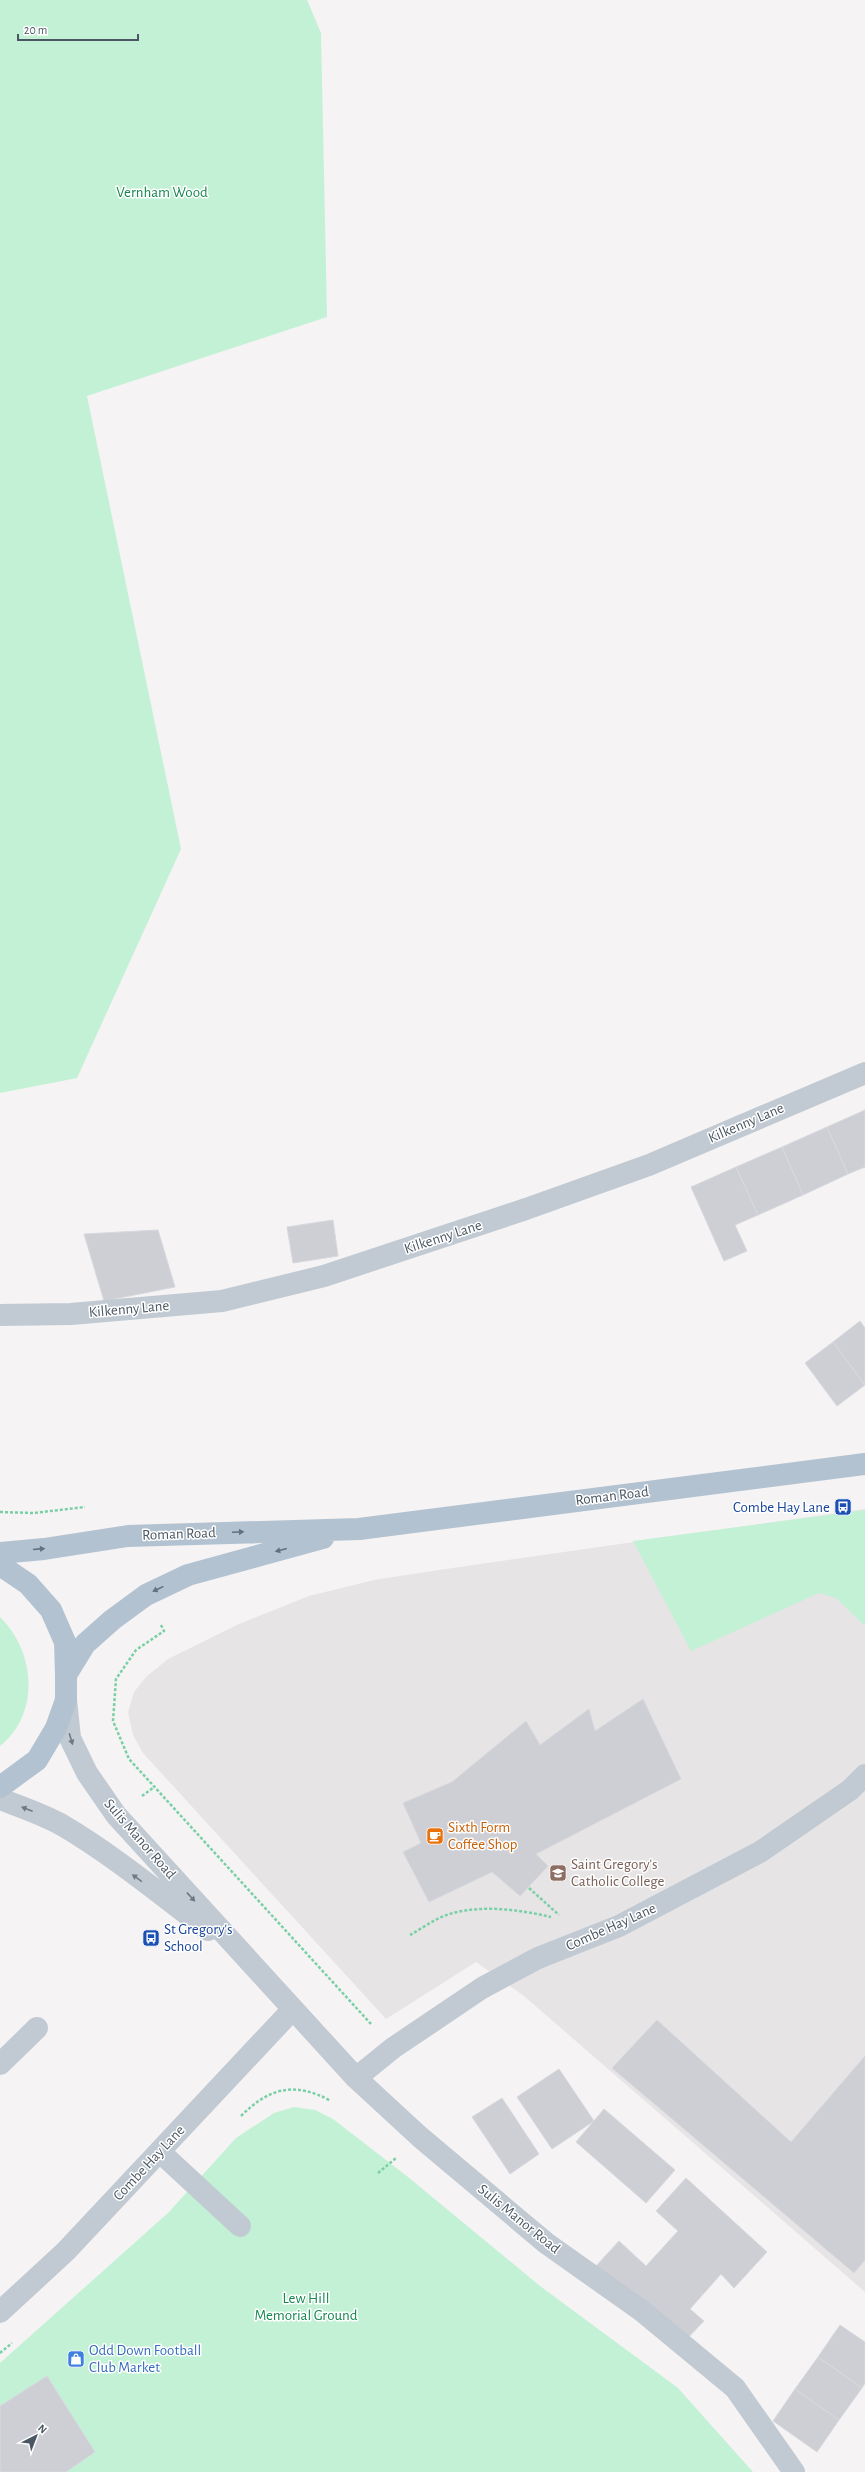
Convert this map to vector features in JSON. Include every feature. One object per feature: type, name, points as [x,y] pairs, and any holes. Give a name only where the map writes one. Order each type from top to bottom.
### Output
[{"type":"main road","name":"Roman Road","points":[[0,1553],[44,1549],[128,1536],[359,1529],[865,1464]]},
{"type":"main road","name":"Roman Road","points":[[66,1675],[85,1644],[112,1620],[146,1595],[188,1575],[359,1529]]},
{"type":"main road","points":[[0,1565],[28,1584],[51,1610],[65,1642],[66,1675],[66,1700],[56,1728],[37,1760],[0,1787]]},
{"type":"street","name":"Kilkenny Lane","points":[[0,1315],[71,1314],[222,1301],[324,1276],[526,1209],[649,1165],[865,1073]]},
{"type":"street","name":"Sulis Manor Road","points":[[66,1700],[70,1738],[87,1773],[116,1815],[356,2078],[420,2137],[546,2243],[642,2311],[735,2388],[794,2472]]},
{"type":"street","name":"Combe Hay Lane","points":[[356,2078],[393,2048],[482,1988],[531,1962],[619,1926],[760,1852],[850,1790],[865,1775]]},
{"type":"street","name":"Sulis Manor Road","points":[[0,1799],[31,1810],[61,1825],[96,1847],[248,1959]]},
{"type":"street","name":"Combe Hay Lane","points":[[0,2312],[66,2251],[293,2009]]},
{"type":"street","points":[[0,2064],[37,2028]]},
{"type":"street","points":[[160,2152],[240,2226]]},
{"type":"path","points":[[0,1512],[34,1513],[92,1507]]},
{"type":"path","points":[[146,1595],[164,1630],[136,1650],[116,1679],[113,1721],[129,1759],[393,2048]]},
{"type":"path","points":[[410,1936],[440,1918],[471,1910],[521,1910],[559,1920]]},
{"type":"shaded area","name":"Saint Gregory's Catholic College","points":[[865,1509],[865,2292],[524,1996],[476,1962],[386,2019],[143,1753],[133,1735],[128,1712],[134,1692],[146,1677],[168,1659],[239,1624],[309,1596],[374,1580]]},
{"type":"green space","name":"Vernham Wood","points":[[0,0],[307,0],[321,33],[327,317],[87,396],[181,849],[77,1078],[0,1093]]},
{"type":"green space","points":[[865,1510],[865,1626],[836,1598],[819,1593],[691,1651],[633,1541]]},
{"type":"green space","points":[[0,1617],[12,1631],[21,1647],[26,1664],[28,1682],[27,1700],[22,1717],[13,1732],[0,1746]]},
{"type":"green space","name":"Lew Hill Memorial Ground","points":[[294,2107],[315,2110],[333,2119],[408,2177],[540,2286],[678,2388],[753,2472],[0,2472],[0,2363],[168,2213],[236,2138],[274,2113]]},
{"type":"building","points":[[865,1110],[865,1167],[848,1174],[827,1127]]},
{"type":"building","points":[[827,1127],[848,1174],[803,1195],[782,1147]]},
{"type":"building","points":[[782,1147],[803,1195],[758,1215],[736,1167]]},
{"type":"building","points":[[736,1167],[758,1215],[735,1225],[747,1251],[724,1261],[691,1187]]},
{"type":"building","points":[[333,1220],[338,1256],[293,1263],[287,1227]]},
{"type":"building","points":[[158,1230],[175,1287],[104,1301],[84,1234]]},
{"type":"building","points":[[860,1321],[865,1328],[865,1385],[833,1342]]},
{"type":"building","points":[[833,1342],[865,1385],[837,1406],[805,1363]]},
{"type":"building","points":[[643,1699],[681,1779],[536,1854],[548,1866],[520,1896],[492,1872],[429,1902],[403,1852],[421,1843],[403,1803],[452,1782],[526,1721],[540,1745],[589,1709],[595,1731]]},
{"type":"building","points":[[657,2020],[791,2142],[865,2056],[865,2260],[854,2273],[612,2068]]},
{"type":"building","points":[[559,2069],[594,2121],[552,2149],[517,2097]]},
{"type":"building","points":[[502,2098],[539,2154],[510,2174],[472,2117]]},
{"type":"building","points":[[604,2109],[675,2170],[646,2203],[576,2142]]},
{"type":"building","points":[[686,2178],[767,2252],[734,2288],[721,2274],[690,2309],[704,2321],[682,2344],[596,2266],[619,2241],[646,2266],[678,2231],[656,2211]]},
{"type":"building","points":[[840,2325],[865,2342],[865,2383],[862,2388],[818,2357]]},
{"type":"building","points":[[818,2357],[862,2388],[839,2420],[795,2389]]},
{"type":"building","points":[[47,2376],[95,2452],[66,2472],[0,2472],[0,2406]]},
{"type":"building","points":[[795,2389],[839,2420],[817,2452],[773,2421]]},
{"type":"place","name":"Combe Hay Lane","points":[[843,1507]]},
{"type":"place","name":"Sixth Form Coffee Shop","points":[[435,1836]]},
{"type":"place","name":"Saint Gregory's Catholic College","points":[[558,1873]]},
{"type":"place","name":"St Gregory's School","points":[[151,1938]]},
{"type":"place","name":"Odd Down Football Club Market","points":[[76,2359]]}]
